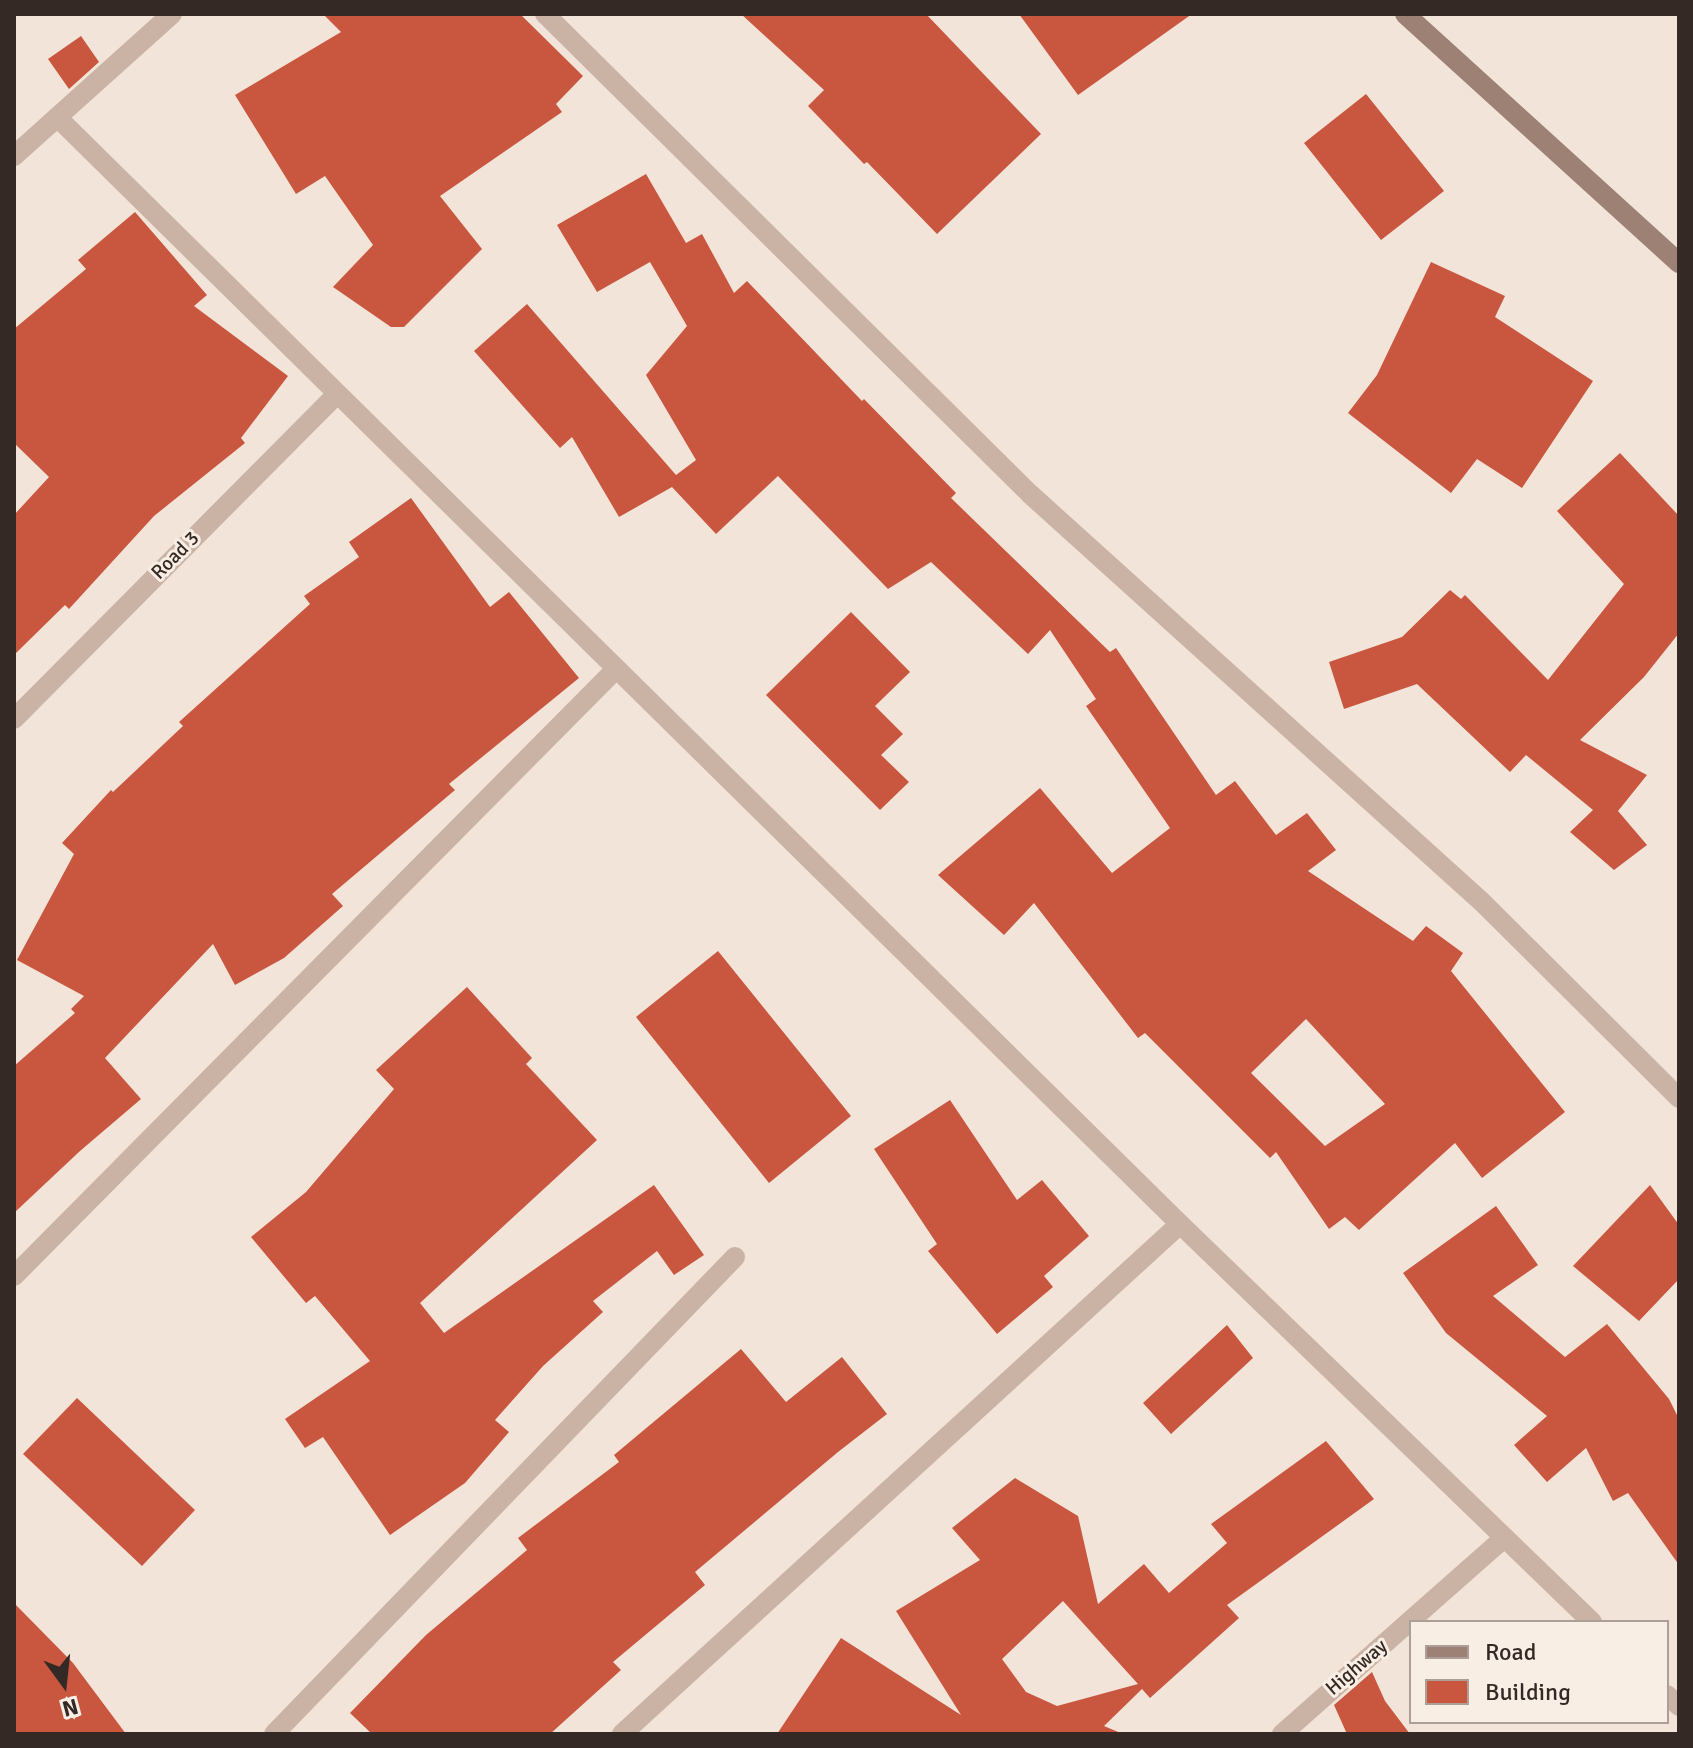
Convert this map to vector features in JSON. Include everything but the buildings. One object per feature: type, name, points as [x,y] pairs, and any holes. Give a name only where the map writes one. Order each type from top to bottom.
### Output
[{"type":"street","points":[[14,156],[172,14]]},
{"type":"street","points":[[545,14],[1030,494],[1482,902],[1679,1098]]},
{"type":"street","points":[[1405,14],[1679,263]]},
{"type":"street","points":[[57,117],[1180,1224],[1590,1620]]},
{"type":"street","name":"Road 3","points":[[14,719],[337,394]]},
{"type":"street","points":[[14,1276],[616,669]]},
{"type":"street","points":[[622,1734],[1180,1224]]},
{"type":"street","points":[[274,1734],[735,1257]]},
{"type":"street","name":"Highway","points":[[1411,1620],[1504,1538]]},
{"type":"street","name":"Highway","points":[[1282,1734],[1409,1622]]}]
